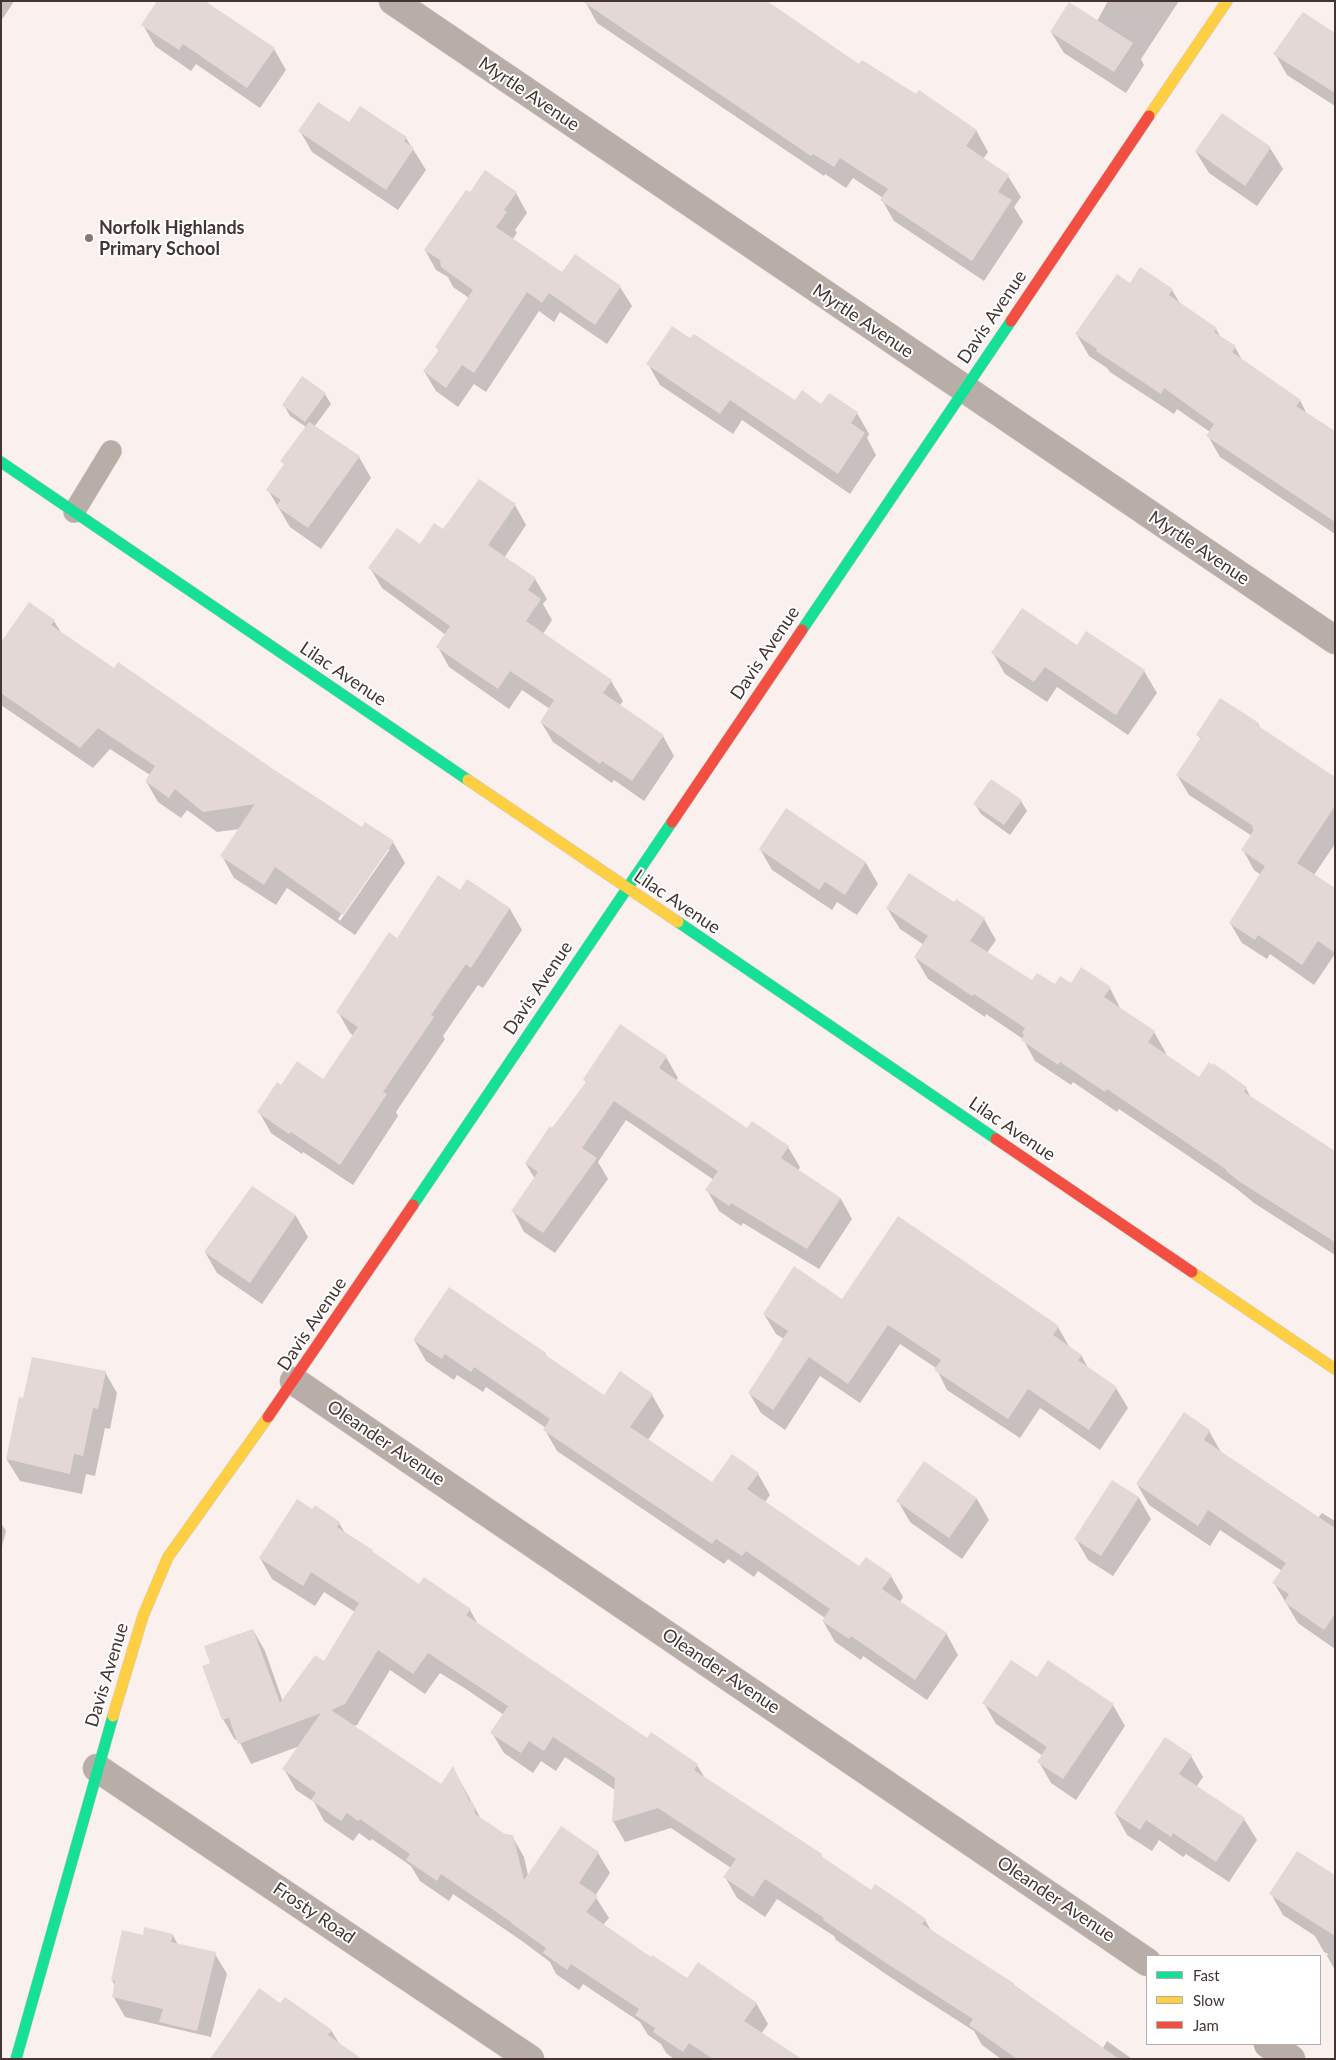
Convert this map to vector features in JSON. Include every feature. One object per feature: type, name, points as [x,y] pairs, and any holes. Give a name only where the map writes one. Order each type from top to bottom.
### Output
[{"type":"street","name":"Myrtle Avenue","points":[[393,1],[1335,640]]},
{"type":"street","name":"Davis Avenue","points":[[16,2059],[97,1768],[143,1616],[168,1557],[294,1381],[1227,1]]},
{"type":"street","name":"Lilac Avenue","points":[[1,462],[1335,1369]]},
{"type":"street","name":"Oleander Avenue","points":[[294,1381],[1146,1961]]},
{"type":"street","name":"Frosty Road","points":[[97,1768],[530,2059]]},
{"type":"street","points":[[1270,2045],[1291,2059]]},
{"type":"lane","points":[[74,512],[111,451]]},
{"type":"building","points":[[157,1],[205,1],[275,48],[247,88],[183,44],[179,50],[141,25]]},
{"type":"building","points":[[582,1],[767,1],[859,64],[862,60],[916,94],[919,90],[977,130],[966,146],[1009,175],[998,192],[1012,200],[972,261],[880,200],[888,189],[840,158],[834,167],[813,154],[811,156]]},
{"type":"building","points":[[1069,2],[1133,43],[1114,72],[1050,32]]},
{"type":"building","points":[[1303,12],[1335,33],[1335,93],[1273,54]]},
{"type":"building","points":[[318,102],[349,122],[360,106],[407,137],[404,141],[414,148],[386,190],[298,131]]},
{"type":"building","points":[[1222,113],[1271,147],[1245,186],[1195,151]]},
{"type":"building","points":[[485,170],[517,192],[504,210],[507,212],[496,227],[562,272],[575,254],[621,286],[595,325],[549,293],[542,303],[527,292],[474,373],[462,365],[446,388],[423,371],[439,350],[435,347],[473,290],[441,267],[440,260],[424,250],[466,190],[470,192]]},
{"type":"building","points":[[1140,267],[1173,289],[1169,295],[1217,328],[1214,332],[1236,346],[1232,352],[1301,400],[1296,406],[1335,431],[1335,522],[1206,436],[1214,424],[1164,388],[1161,394],[1096,351],[1097,349],[1075,334],[1117,274],[1130,283]]},
{"type":"building","points":[[672,326],[690,338],[694,334],[795,400],[802,390],[821,404],[829,393],[858,412],[851,423],[865,433],[838,474],[730,400],[720,414],[646,364]]},
{"type":"building","points":[[302,376],[326,393],[305,422],[282,405]]},
{"type":"building","points":[[309,422],[360,456],[308,528],[276,506],[281,500],[266,490],[284,464],[280,461]]},
{"type":"building","points":[[479,479],[516,504],[488,545],[536,578],[528,590],[541,599],[526,621],[612,680],[603,693],[664,735],[632,781],[602,761],[600,764],[540,722],[554,700],[510,671],[498,689],[436,647],[450,626],[368,568],[397,528],[420,544],[434,523],[443,529]]},
{"type":"building","points":[[29,602],[55,620],[51,625],[114,668],[118,662],[276,771],[362,827],[365,822],[394,841],[343,915],[275,867],[264,885],[220,856],[255,804],[203,812],[175,789],[169,798],[145,781],[155,766],[98,728],[80,748],[1,693],[1,642]]},
{"type":"building","points":[[1022,608],[1077,645],[1086,631],[1145,670],[1116,715],[1045,667],[1034,682],[991,653]]},
{"type":"building","points":[[1220,698],[1335,777],[1335,806],[1297,863],[1335,888],[1335,953],[1318,941],[1302,965],[1258,935],[1255,940],[1229,923],[1265,866],[1241,850],[1254,830],[1253,826],[1176,775],[1201,737],[1196,735]]},
{"type":"building","points":[[991,779],[1022,800],[1004,825],[973,804]]},
{"type":"building","points":[[786,808],[866,862],[845,895],[825,882],[819,890],[759,849]]},
{"type":"building","points":[[909,873],[954,902],[956,899],[985,918],[970,941],[1032,980],[1037,973],[1055,984],[1060,976],[1071,983],[1081,967],[1111,987],[1104,997],[1155,1031],[1148,1042],[1199,1077],[1209,1062],[1212,1065],[1213,1063],[1247,1087],[1244,1092],[1335,1151],[1335,1242],[1240,1182],[1227,1170],[1107,1089],[1105,1092],[1060,1062],[1058,1065],[1021,1040],[1025,1028],[974,994],[972,996],[914,957],[928,936],[886,908]]},
{"type":"building","points":[[438,875],[460,890],[467,879],[510,908],[471,968],[466,964],[431,1015],[434,1017],[383,1092],[387,1094],[340,1165],[257,1112],[277,1082],[281,1085],[297,1061],[323,1079],[358,1027],[336,1012],[389,932],[397,938]]},
{"type":"building","points":[[620,1024],[667,1056],[659,1068],[747,1128],[752,1121],[789,1146],[781,1158],[841,1198],[807,1249],[731,1203],[729,1206],[705,1190],[718,1171],[614,1101],[582,1148],[597,1158],[543,1233],[511,1211],[538,1172],[525,1163],[550,1126],[552,1128],[586,1082],[583,1079]]},
{"type":"building","points":[[252,1186],[296,1215],[250,1283],[204,1252]]},
{"type":"building","points":[[898,1216],[1059,1326],[1053,1335],[1082,1355],[1078,1360],[1117,1387],[1089,1430],[1028,1389],[1008,1419],[934,1370],[941,1360],[888,1325],[848,1384],[809,1357],[773,1410],[748,1393],[788,1331],[763,1314],[794,1266],[842,1299]]},
{"type":"building","points":[[449,1287],[604,1395],[620,1371],[653,1394],[630,1427],[712,1482],[732,1454],[759,1473],[747,1489],[859,1566],[866,1557],[892,1575],[882,1589],[947,1633],[915,1680],[851,1636],[849,1639],[822,1621],[830,1609],[746,1551],[742,1556],[716,1539],[712,1544],[543,1430],[550,1419],[474,1367],[471,1372],[445,1354],[442,1359],[413,1340]]},
{"type":"building","points":[[32,1357],[106,1371],[98,1409],[93,1408],[83,1456],[74,1454],[70,1474],[6,1459],[19,1397],[23,1398]]},
{"type":"building","points":[[1184,1412],[1210,1430],[1204,1440],[1335,1528],[1335,1614],[1324,1630],[1284,1602],[1289,1594],[1272,1583],[1286,1563],[1208,1510],[1198,1526],[1136,1484]]},
{"type":"building","points":[[924,1461],[977,1498],[949,1538],[896,1501]]},
{"type":"building","points":[[1112,1480],[1139,1497],[1101,1556],[1074,1539]]},
{"type":"building","points":[[297,1499],[312,1509],[315,1505],[340,1522],[337,1527],[373,1550],[419,1584],[424,1577],[471,1609],[466,1615],[647,1738],[651,1732],[698,1764],[694,1770],[822,1854],[821,1856],[871,1890],[875,1884],[899,1900],[926,1919],[922,1924],[1015,1984],[1119,2059],[1017,2059],[969,2025],[973,2019],[886,1963],[823,1920],[824,1918],[765,1879],[753,1897],[723,1877],[736,1859],[658,1808],[612,1822],[615,1778],[553,1737],[544,1751],[529,1741],[521,1753],[490,1733],[508,1706],[428,1653],[413,1674],[378,1650],[345,1704],[331,1710],[441,1784],[453,1766],[469,1800],[474,1804],[475,1814],[505,1834],[513,1835],[524,1880],[561,1826],[599,1852],[579,1883],[598,1896],[586,1912],[651,1957],[652,1955],[687,1978],[698,1962],[757,2003],[744,2021],[802,2059],[713,2059],[689,2043],[683,2052],[653,2032],[655,2028],[635,2015],[639,2009],[571,1964],[567,1970],[543,1953],[546,1948],[441,1874],[437,1881],[406,1860],[410,1854],[360,1819],[358,1821],[347,1813],[341,1821],[311,1800],[316,1793],[282,1769],[321,1713],[238,1744],[229,1718],[222,1720],[202,1666],[210,1663],[204,1646],[253,1629],[280,1703],[315,1655],[324,1661],[359,1603],[311,1572],[303,1586],[259,1558]]},
{"type":"building","points":[[1011,1660],[1037,1677],[1048,1660],[1114,1704],[1063,1779],[1037,1762],[1047,1747],[982,1703]]},
{"type":"building","points":[[1165,1737],[1192,1755],[1179,1774],[1245,1818],[1216,1862],[1173,1833],[1171,1837],[1146,1820],[1140,1830],[1114,1813]]},
{"type":"building","points":[[1297,1851],[1335,1875],[1335,1936],[1269,1894]]},
{"type":"building","points":[[144,1927],[173,1934],[171,1942],[216,1952],[197,2031],[159,2022],[163,2009],[112,1997],[115,1981],[111,1980],[122,1930],[143,1935]]},
{"type":"building","points":[[259,1988],[280,2003],[285,1997],[332,2030],[328,2035],[362,2059],[210,2059]]},
{"type":"traffic: fast","points":[[802,630],[1011,321]]},
{"type":"traffic: fast","points":[[1,462],[468,780]]},
{"type":"traffic: fast","points":[[413,1205],[672,822]]},
{"type":"traffic: fast","points":[[678,922],[996,1139]]},
{"type":"traffic: fast","points":[[16,2059],[113,1716]]},
{"type":"traffic: slow","points":[[1149,116],[1227,1]]},
{"type":"traffic: slow","points":[[468,780],[678,922]]},
{"type":"traffic: slow","points":[[1192,1272],[1335,1369]]},
{"type":"traffic: slow","points":[[113,1716],[143,1616],[168,1557],[268,1417]]},
{"type":"traffic: jam","points":[[1011,321],[1149,116]]},
{"type":"traffic: jam","points":[[672,822],[802,630]]},
{"type":"traffic: jam","points":[[996,1139],[1192,1272]]},
{"type":"traffic: jam","points":[[268,1417],[413,1205]]},
{"type":"place","name":"Norfolk Highlands Primary School","points":[[89,238]]}]
